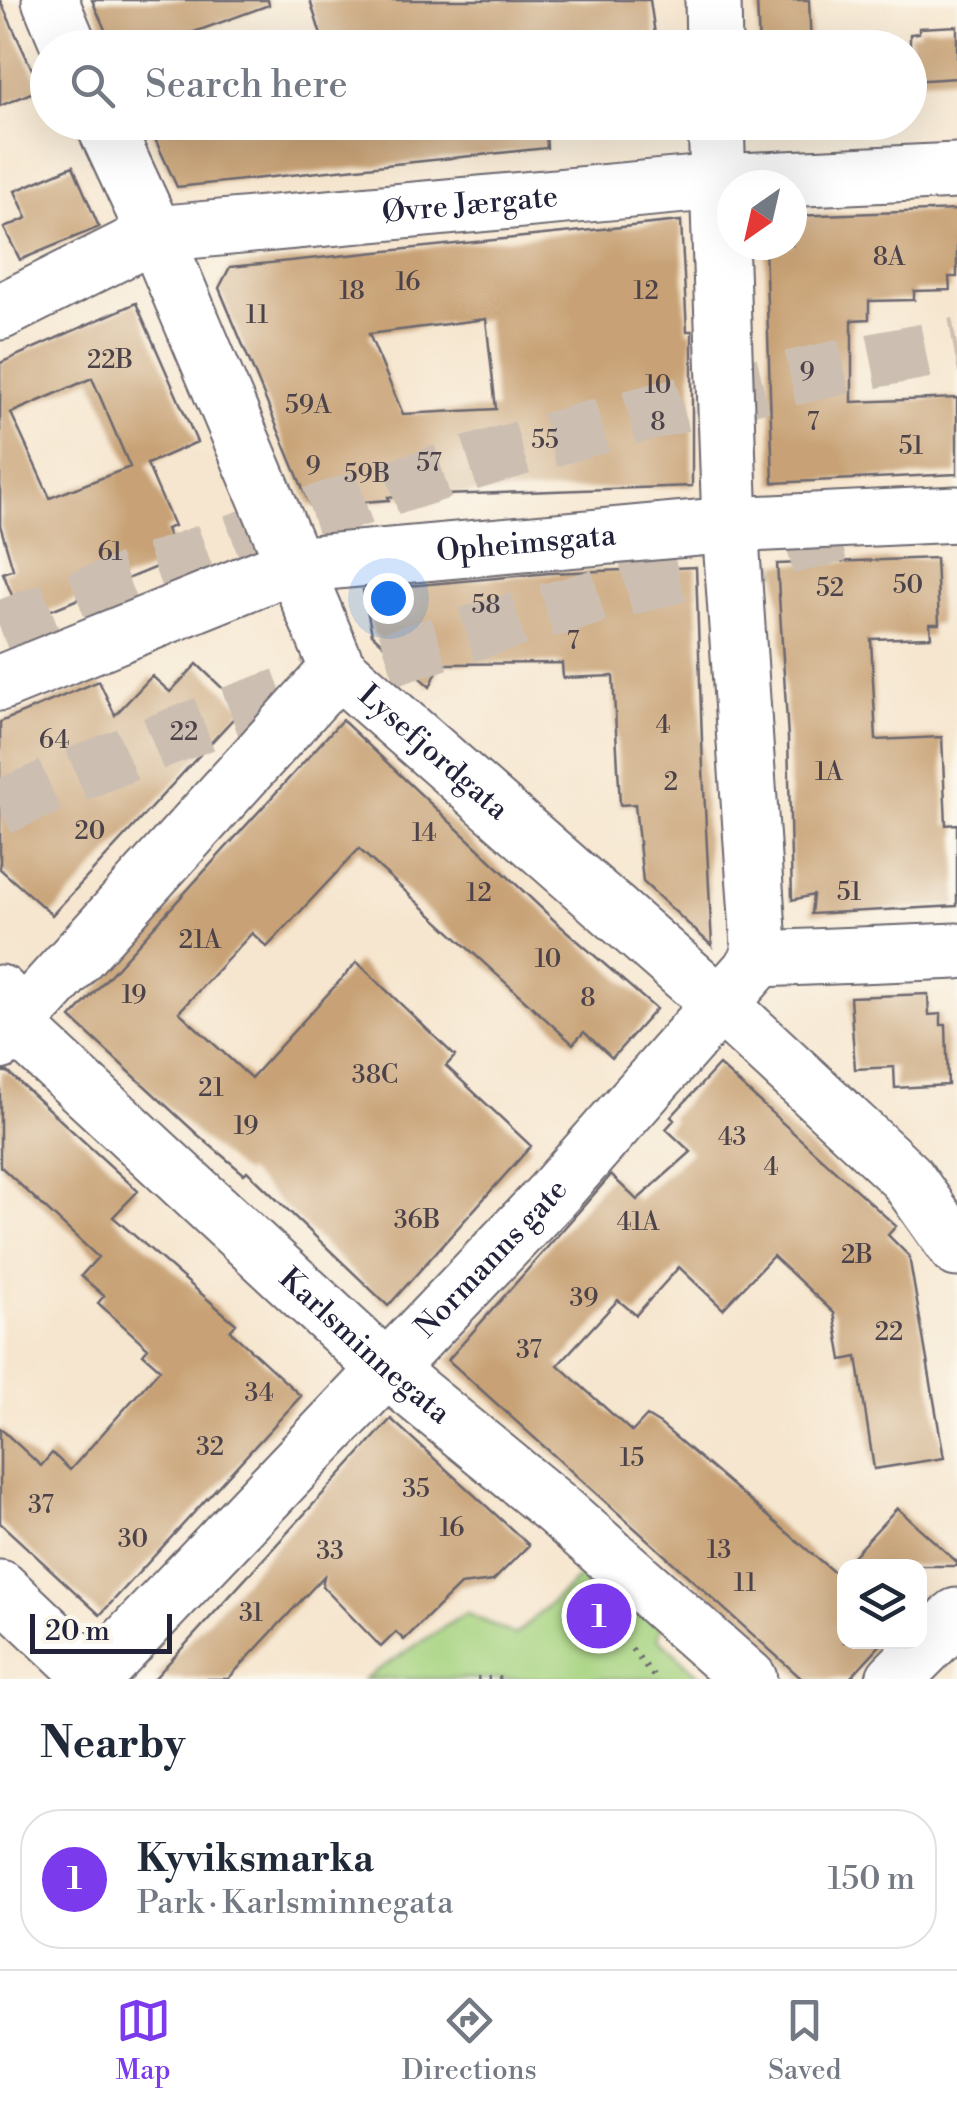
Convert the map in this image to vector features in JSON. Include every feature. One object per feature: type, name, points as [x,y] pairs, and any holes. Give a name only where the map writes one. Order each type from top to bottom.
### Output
[{"type":"street","points":[[50,0],[62,30]]},
{"type":"street","points":[[713,0],[714,30]]},
{"type":"street","name":"Lysefjordgata","points":[[111,140],[155,234],[338,669],[722,1006],[906,1177],[957,1250]]},
{"type":"street","points":[[717,140],[718,170]]},
{"type":"street","name":"Øvre Jærgate","points":[[807,178],[957,171]]},
{"type":"street","name":"Øvre Jærgate","points":[[0,312],[155,234],[717,182]]},
{"type":"street","points":[[721,260],[730,525],[760,959],[957,951]]},
{"type":"street","name":"Opheimsgata","points":[[0,682],[292,564],[730,525],[957,514]]},
{"type":"street","points":[[5,1020],[338,669]]},
{"type":"street","name":"Normanns gate","points":[[94,1678],[552,1195],[760,959]]},
{"type":"street","name":"Karlsminnegata","points":[[5,1020],[386,1368],[558,1509],[749,1679]]},
{"type":"street","points":[[0,1588],[94,1678]]},
{"type":"street","points":[[894,1679],[957,1616]]},
{"type":"path","points":[[477,1679],[506,1679]]},
{"type":"green space","points":[[600,1559],[664,1619],[658,1638],[703,1679],[364,1679],[466,1613],[515,1635]]},
{"type":"building","points":[[0,0],[30,65],[30,94],[0,106]]},
{"type":"building","points":[[92,0],[268,0],[269,5],[200,30],[105,30]]},
{"type":"building","points":[[310,0],[650,0],[654,30],[319,30]]},
{"type":"building","points":[[757,0],[809,0],[810,30],[758,30]]},
{"type":"building","points":[[957,26],[957,78],[927,80],[927,30],[919,28]]},
{"type":"building","points":[[155,140],[546,140],[547,148],[177,187]]},
{"type":"building","points":[[73,166],[99,227],[20,260],[4,228],[27,218],[15,191]]},
{"type":"building","points":[[957,210],[957,277],[949,277],[950,290],[914,291],[914,300],[869,301],[869,319],[852,320],[852,402],[957,398],[957,474],[773,483],[766,260],[807,260],[807,215]]},
{"type":"building","points":[[681,221],[687,331],[692,331],[692,486],[388,497],[389,500],[310,506],[219,288],[230,267]],"holes":[[[486,319],[496,409],[403,414],[369,334]]]},
{"type":"building","points":[[136,303],[197,442],[147,464],[174,526],[166,529],[178,558],[32,618],[27,604],[17,608],[3,573],[13,569],[0,525],[0,363]],"holes":[[[92,378],[130,467],[50,498],[11,413]]]},
{"type":"building","points":[[936,558],[939,624],[930,624],[931,637],[871,639],[876,740],[942,737],[946,825],[957,824],[957,906],[811,914],[813,895],[792,900],[788,738],[777,564]]},
{"type":"building","points":[[696,567],[712,946],[643,882],[635,804],[620,805],[613,676],[563,678],[562,663],[448,664],[439,667],[430,687],[372,634],[363,590],[550,573]]},
{"type":"building","points":[[197,664],[243,708],[52,915],[0,869],[0,722],[99,681],[115,715],[152,676],[170,692]]},
{"type":"building","points":[[342,720],[556,922],[656,1009],[612,1058],[584,1032],[573,1044],[359,849],[267,947],[252,933],[179,1012],[251,1078],[357,962],[455,1056],[446,1066],[531,1146],[388,1306],[247,1171],[244,1174],[198,1135],[71,1018]]},
{"type":"building","points":[[928,994],[929,1015],[941,1014],[941,1025],[946,1025],[948,1085],[895,1088],[894,1067],[855,1069],[850,997]]},
{"type":"building","points":[[719,1065],[896,1226],[888,1235],[909,1256],[944,1458],[874,1469],[857,1357],[842,1360],[834,1313],[773,1256],[723,1309],[679,1267],[636,1315],[618,1300],[558,1365],[632,1432],[647,1416],[660,1424],[837,1575],[837,1649],[877,1649],[849,1679],[802,1679],[448,1360],[611,1175],[637,1200],[691,1152],[666,1129],[674,1120],[671,1117]]},
{"type":"building","points":[[0,1072],[8,1072],[138,1191],[113,1217],[236,1324],[230,1331],[301,1396],[100,1615],[0,1523],[0,1428],[41,1466],[52,1453],[70,1470],[160,1369],[143,1354],[148,1348],[98,1303],[104,1296],[81,1276],[98,1257],[0,1166]]},
{"type":"building","points":[[391,1419],[529,1545],[493,1581],[460,1585],[404,1640],[396,1632],[381,1647],[322,1586],[324,1576],[228,1679],[154,1679]]},
{"type":"building","points":[[897,1508],[957,1566],[927,1566],[927,1559],[850,1559]]},
{"type":"tunnel","points":[[0,629],[234,541],[471,463],[712,397],[957,345]]},
{"type":"tunnel","points":[[0,808],[206,723],[417,650],[631,588],[847,533]]},
{"type":"place","name":"Kyviksmarka","points":[[599,1616]]}]
